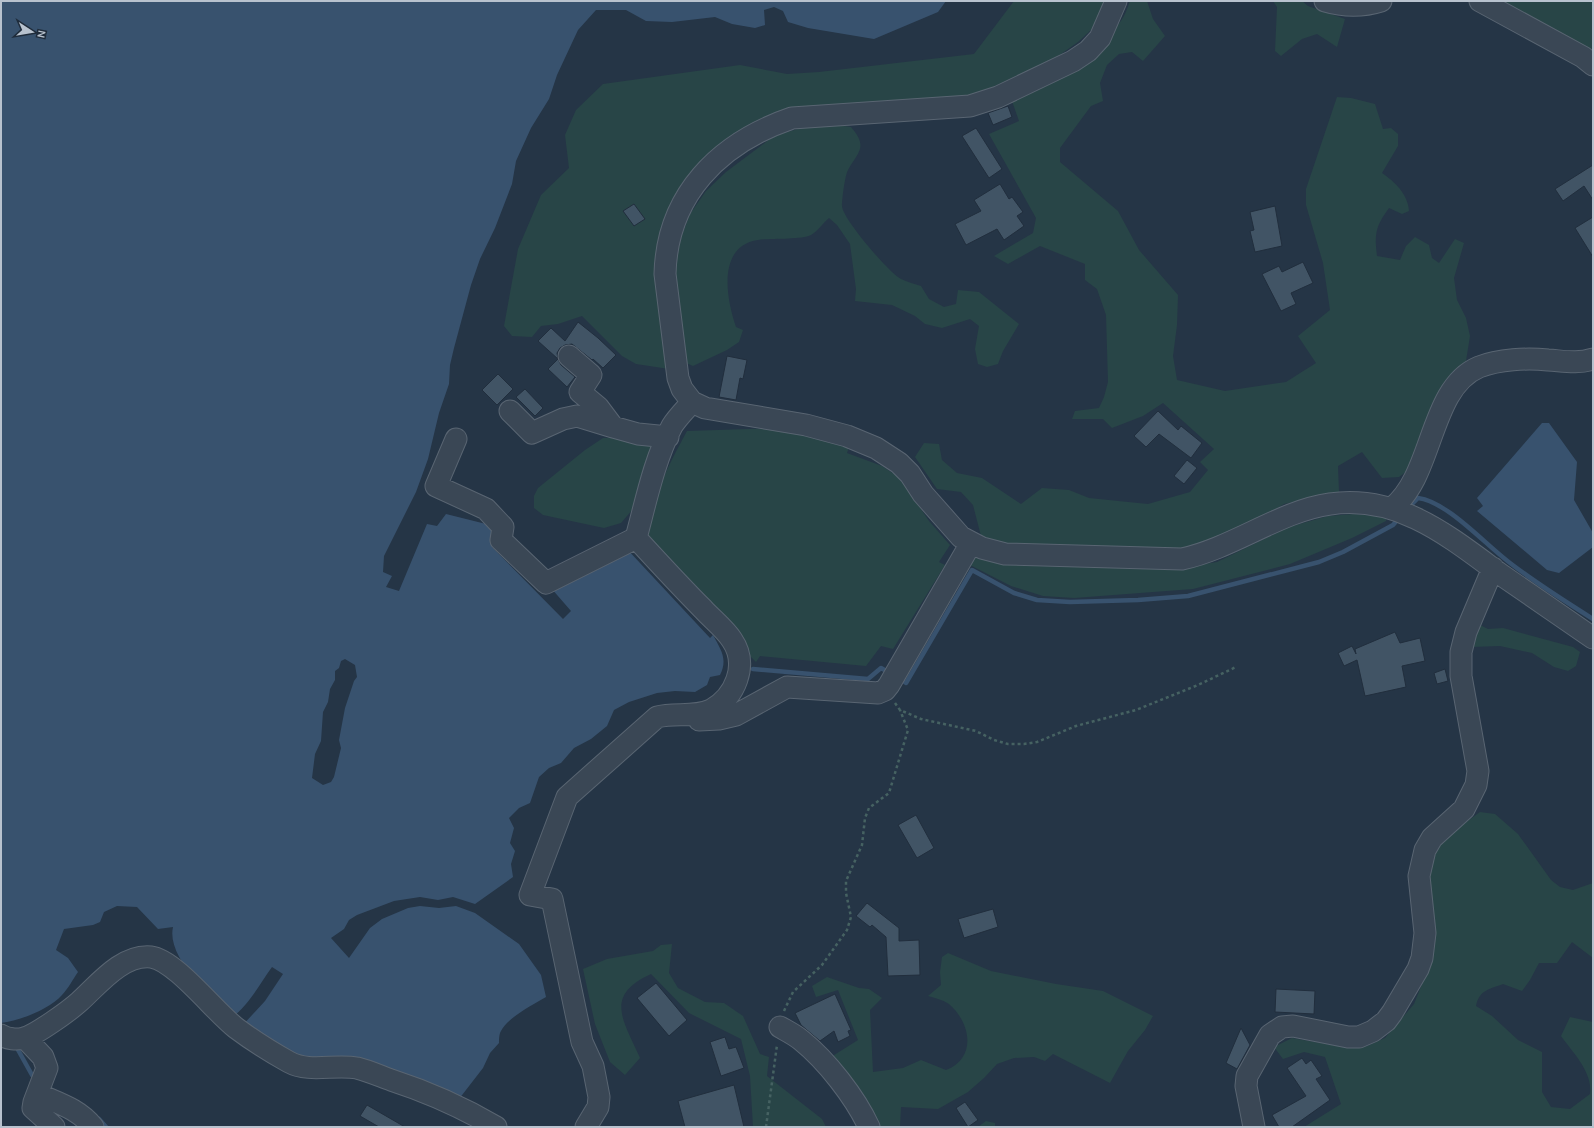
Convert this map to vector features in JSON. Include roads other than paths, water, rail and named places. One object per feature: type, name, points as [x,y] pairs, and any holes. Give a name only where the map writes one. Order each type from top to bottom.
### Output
[{"type":"street","points":[[1116,1],[1100,38],[1088,51],[1073,62],[998,97],[970,106],[792,118],[771,125],[748,137],[719,158],[697,179],[680,205],[668,241],[666,282],[678,378],[682,389],[692,402],[705,408],[806,425],[847,436],[876,448],[899,463],[910,474],[942,517],[961,537],[971,543],[1005,554],[1182,559],[1203,555],[1278,521],[1330,504],[1360,503],[1400,511],[1459,542],[1492,568],[1593,638]]},
{"type":"street","points":[[1325,1],[1338,5],[1357,6],[1381,1]]},
{"type":"street","points":[[1480,1],[1583,57],[1593,65]]},
{"type":"street","points":[[569,356],[591,375],[580,392],[598,407],[613,428]]},
{"type":"street","points":[[1400,511],[1403,500],[1413,483],[1448,395],[1465,376],[1478,367],[1497,362],[1527,359],[1581,363],[1593,360]]},
{"type":"street","points":[[456,439],[436,486],[486,509],[503,526],[501,540],[546,583],[636,538],[650,486],[668,437],[673,425],[692,402]]},
{"type":"street","points":[[510,411],[532,433],[563,419],[577,416],[613,428],[638,434],[668,437]]},
{"type":"street","points":[[586,1127],[598,1107],[599,1097],[593,1066],[582,1042],[552,899],[530,895],[567,797],[657,717],[666,714],[684,715],[709,711],[727,699],[737,679],[740,664],[733,641],[636,538]]},
{"type":"street","points":[[684,715],[702,720],[730,716],[787,687],[878,693],[891,681],[971,543]]},
{"type":"street","points":[[1254,1127],[1246,1081],[1247,1076],[1270,1036],[1282,1027],[1293,1026],[1348,1037],[1359,1037],[1373,1031],[1386,1021],[1392,1013],[1418,968],[1425,943],[1419,876],[1425,850],[1432,838],[1464,809],[1476,785],[1478,771],[1461,676],[1461,652],[1466,632],[1492,568]]},
{"type":"street","points":[[1,1035],[5,1038],[25,1038],[74,1006],[108,973],[137,958],[151,957],[164,961],[193,986],[236,1028],[301,1068],[330,1066],[357,1068],[433,1094],[496,1127]]},
{"type":"street","points":[[780,1027],[801,1040],[834,1074],[863,1114],[869,1127]]},
{"type":"street","points":[[25,1038],[43,1057],[47,1068],[33,1108],[54,1127]]},
{"type":"street","points":[[38,1094],[80,1114],[93,1127]]},
{"type":"water","points":[[1,1],[946,1],[938,12],[874,39],[808,28],[788,22],[783,11],[774,7],[764,10],[765,25],[755,28],[732,24],[715,17],[672,22],[646,21],[626,10],[596,10],[578,30],[557,75],[549,99],[531,128],[516,161],[512,184],[495,228],[480,259],[471,285],[450,365],[449,384],[439,413],[428,459],[416,492],[384,556],[383,572],[392,576],[386,587],[399,591],[427,524],[437,526],[446,514],[494,526],[492,547],[563,619],[571,611],[551,588],[626,548],[710,638],[713,635],[719,645],[723,664],[720,675],[710,677],[707,685],[695,692],[675,691],[657,693],[629,702],[614,710],[607,726],[591,739],[574,748],[561,763],[549,768],[539,777],[530,803],[519,808],[509,818],[514,828],[510,843],[515,851],[511,864],[513,877],[475,904],[453,897],[438,900],[420,897],[394,901],[357,915],[349,920],[344,929],[331,938],[349,958],[370,928],[382,919],[408,908],[420,906],[439,908],[456,906],[475,913],[519,944],[541,975],[546,997],[521,1012],[504,1026],[500,1034],[499,1043],[490,1053],[483,1068],[459,1099],[302,1059],[241,1027],[265,1001],[283,974],[272,967],[248,1001],[231,1018],[202,988],[183,964],[176,951],[173,939],[173,927],[158,929],[137,907],[117,906],[104,912],[100,922],[93,925],[64,929],[56,950],[68,958],[78,972],[64,993],[50,1005],[34,1014],[1,1023]]},
{"type":"water","points":[[1542,423],[1549,423],[1577,462],[1574,500],[1593,533],[1593,547],[1559,573],[1547,570],[1477,511],[1483,506],[1477,498]]},
{"type":"waterway","points":[[1407,509],[1418,498],[1430,501],[1442,508],[1468,527],[1523,573],[1593,619]]},
{"type":"waterway","points":[[900,679],[906,683],[972,570],[1014,593],[1037,600],[1070,602],[1138,600],[1188,596],[1319,562],[1343,552],[1393,525],[1399,518]]},
{"type":"waterway","points":[[753,669],[868,679],[881,668],[890,673]]},
{"type":"waterway","points":[[17,1048],[32,1075],[37,1080]]},
{"type":"waterway","points":[[99,1119],[106,1127]]}]
